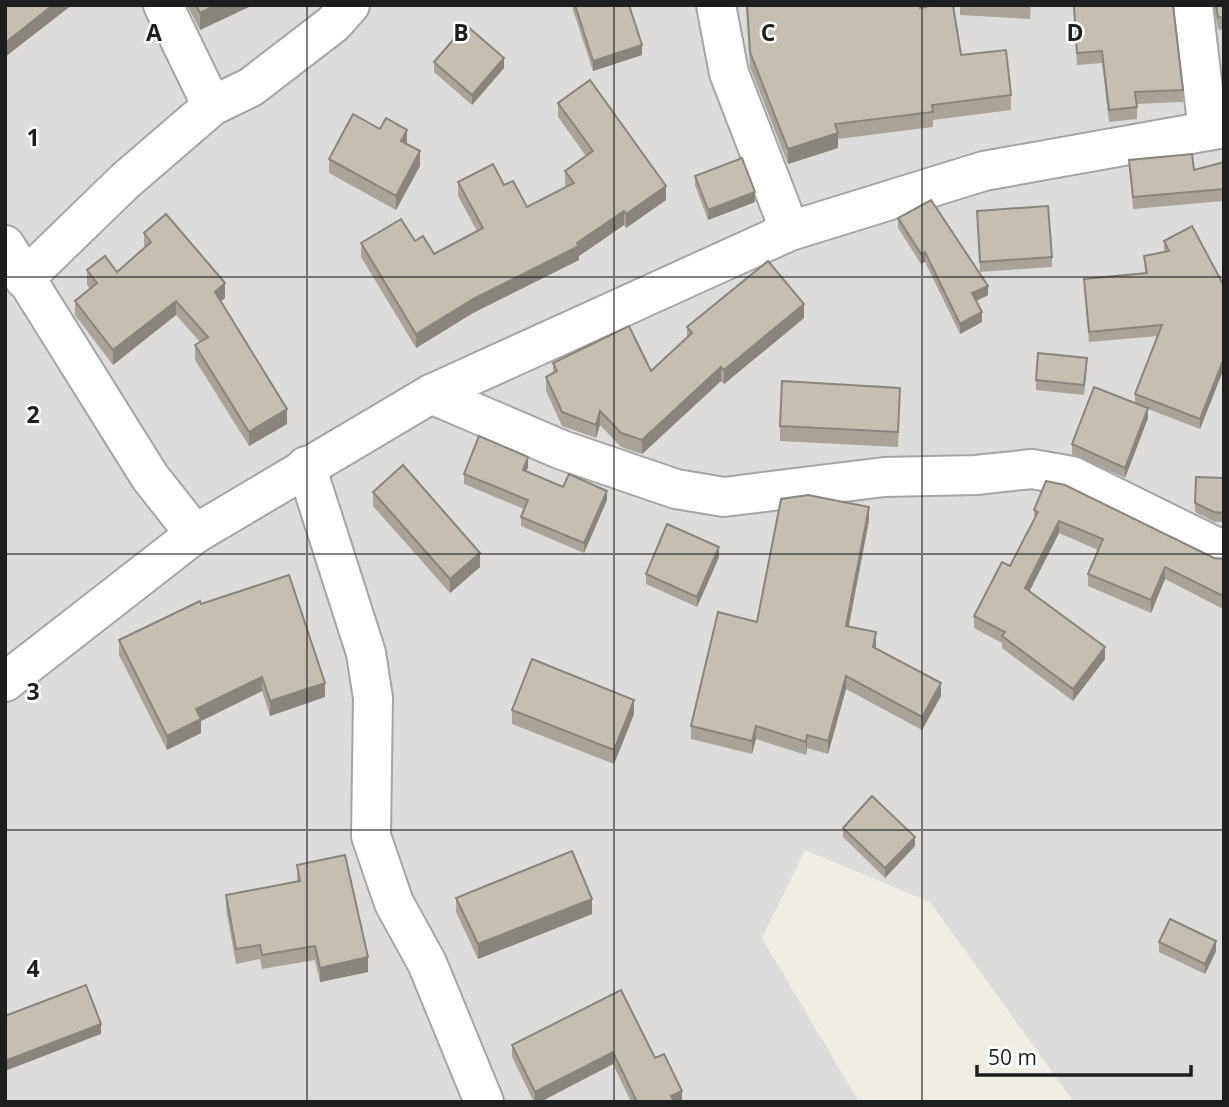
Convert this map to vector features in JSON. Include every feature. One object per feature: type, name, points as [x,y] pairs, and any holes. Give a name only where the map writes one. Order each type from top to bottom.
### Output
[{"type":"street","points":[[163,5],[212,106]]},
{"type":"street","points":[[24,279],[125,181],[212,106],[251,87],[333,24],[350,5]]},
{"type":"street","points":[[716,5],[729,73],[790,232]]},
{"type":"street","points":[[5,682],[195,534],[431,394],[790,232],[984,172],[1216,130],[1193,5]]},
{"type":"street","points":[[5,245],[150,477],[195,534]]},
{"type":"street","points":[[431,394],[562,450],[676,489],[724,497],[884,477],[976,475],[1032,469],[1072,476],[1224,551]]},
{"type":"street","points":[[306,466],[366,653],[373,698],[371,836],[394,903],[427,963],[484,1102]]},
{"type":"shaded area","points":[[5,5],[1224,5],[1224,1102],[1074,1102],[930,902],[805,850],[762,938],[859,1102],[5,1102]]},
{"type":"building","points":[[5,5],[53,5],[5,43]]},
{"type":"building","points":[[196,5],[216,5],[200,13]]},
{"type":"building","points":[[575,5],[629,5],[642,45],[593,61]]},
{"type":"building","points":[[747,5],[920,5],[920,8],[953,5],[961,55],[1006,50],[1011,95],[932,105],[933,112],[835,124],[838,133],[788,149],[750,52]]},
{"type":"building","points":[[1074,5],[1173,5],[1183,90],[1135,92],[1137,107],[1109,110],[1102,51],[1077,53]]},
{"type":"building","points":[[1216,5],[1224,5],[1224,18],[1218,17]]},
{"type":"building","points":[[466,25],[504,58],[472,95],[434,62]]},
{"type":"building","points":[[590,80],[666,186],[577,243],[579,246],[473,299],[416,334],[361,243],[401,219],[415,241],[423,236],[434,254],[483,228],[458,182],[493,164],[504,185],[513,181],[527,207],[574,183],[565,171],[593,151],[558,103]]},
{"type":"building","points":[[353,114],[380,129],[386,118],[407,130],[401,141],[420,151],[396,196],[329,159]]},
{"type":"building","points":[[1192,154],[1194,170],[1224,162],[1224,189],[1133,197],[1129,160]]},
{"type":"building","points":[[742,158],[755,192],[708,210],[695,176]]},
{"type":"building","points":[[931,200],[988,286],[972,293],[982,312],[960,324],[925,252],[921,254],[898,218]]},
{"type":"building","points":[[1048,206],[1052,257],[980,262],[977,211]]},
{"type":"building","points":[[166,214],[225,283],[215,292],[287,409],[249,432],[195,345],[208,337],[176,301],[113,350],[75,301],[97,283],[87,270],[105,256],[117,272],[151,242],[144,233]]},
{"type":"building","points":[[1192,226],[1224,286],[1224,358],[1200,419],[1135,394],[1162,325],[1089,332],[1084,279],[1147,273],[1144,256],[1169,251],[1164,241]]},
{"type":"building","points":[[768,261],[804,304],[724,370],[721,367],[642,440],[621,433],[600,411],[596,425],[562,412],[546,377],[557,371],[553,363],[629,326],[651,371],[692,333],[687,327]]},
{"type":"building","points":[[1038,353],[1087,358],[1084,385],[1036,380]]},
{"type":"building","points":[[782,381],[900,388],[898,432],[780,426]]},
{"type":"building","points":[[1094,387],[1148,408],[1125,468],[1072,444]]},
{"type":"building","points":[[479,436],[528,457],[523,470],[563,487],[569,474],[607,491],[584,543],[521,517],[528,500],[464,474]]},
{"type":"building","points":[[403,465],[480,553],[450,579],[373,492]]},
{"type":"building","points":[[1196,477],[1224,478],[1224,513],[1214,512],[1195,503]]},
{"type":"building","points":[[1046,481],[1065,485],[1214,558],[1224,559],[1223,596],[1165,567],[1151,600],[1088,574],[1103,539],[1059,521],[1025,588],[1105,647],[1073,689],[1002,636],[1005,632],[974,616],[1002,562],[1010,566],[1038,512],[1034,510]]},
{"type":"building","points":[[808,495],[869,507],[846,626],[876,632],[873,647],[941,683],[922,717],[846,676],[828,741],[807,735],[806,742],[756,726],[752,741],[691,726],[718,612],[757,622],[781,499]]},
{"type":"building","points":[[667,524],[719,547],[697,597],[646,574]]},
{"type":"building","points":[[289,575],[325,683],[270,701],[262,677],[196,709],[201,719],[167,736],[119,640],[200,601],[201,604]]},
{"type":"building","points":[[532,659],[634,700],[614,750],[512,710]]},
{"type":"building","points":[[872,796],[915,837],[885,868],[843,828]]},
{"type":"building","points":[[572,851],[592,899],[478,944],[456,898]]},
{"type":"building","points":[[345,855],[368,957],[320,968],[315,946],[262,955],[260,945],[236,949],[226,895],[300,881],[297,865]]},
{"type":"building","points":[[1170,919],[1216,941],[1205,964],[1159,942]]},
{"type":"building","points":[[86,985],[101,1024],[5,1061],[5,1016]]},
{"type":"building","points":[[621,990],[655,1058],[664,1054],[682,1091],[671,1096],[674,1102],[637,1102],[613,1052],[535,1092],[512,1045]]}]
